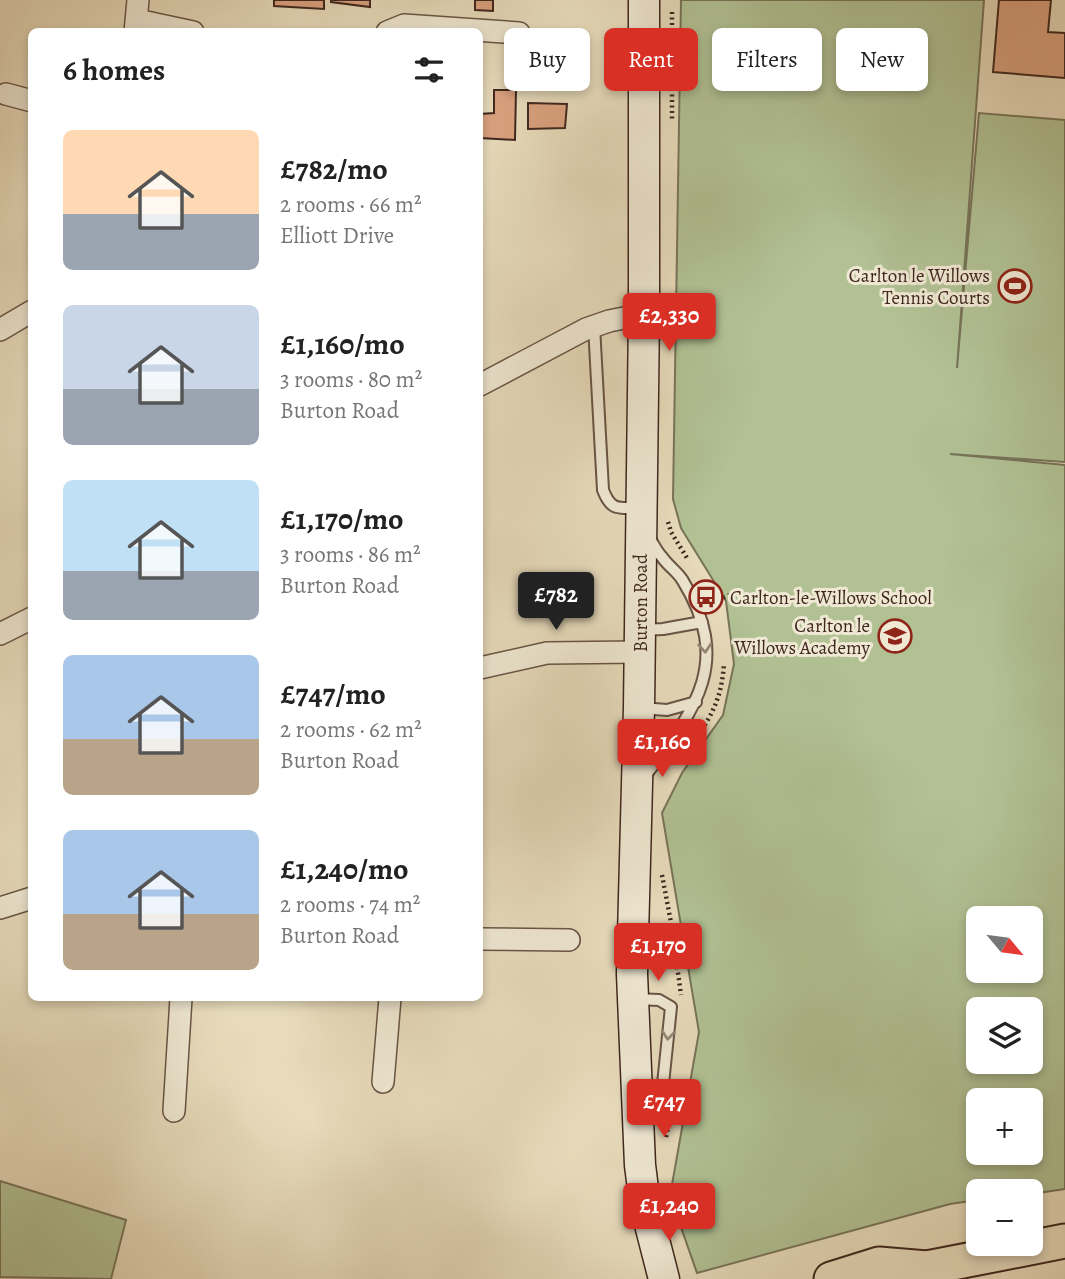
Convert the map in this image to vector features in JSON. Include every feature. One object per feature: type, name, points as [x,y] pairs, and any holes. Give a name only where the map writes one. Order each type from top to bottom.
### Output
[{"type":"main road","points":[[831,1279],[879,1264],[921,1273],[1065,1241]]},
{"type":"street","name":"Burton Road","points":[[643,1279],[645,1205],[637,1116],[633,999],[645,314],[645,0]]},
{"type":"street","points":[[137,17],[177,28]]},
{"type":"street","points":[[397,28],[404,25],[447,28]]},
{"type":"street","points":[[483,30],[504,32]]},
{"type":"street","points":[[6,93],[28,100]]},
{"type":"street","points":[[0,330],[28,314]]},
{"type":"street","points":[[483,383],[594,326],[645,314]]},
{"type":"street","points":[[0,634],[28,620]]},
{"type":"street","points":[[483,667],[547,653],[640,641]]},
{"type":"street","points":[[0,908],[28,899]]},
{"type":"street","points":[[483,939],[569,940]]},
{"type":"street","points":[[174,1111],[181,1001]]},
{"type":"street","points":[[383,1082],[390,1001]]},
{"type":"street","name":"Burton Road","points":[[645,1205],[663,1279]]},
{"type":"lane","points":[[594,326],[603,490],[607,502],[615,508],[641,517],[661,557],[682,579],[702,622],[707,666],[696,702],[636,788]]},
{"type":"lane","points":[[640,641],[663,629],[702,622]]},
{"type":"lane","points":[[639,708],[667,710],[696,702]]},
{"type":"path","points":[[713,602],[739,591]]},
{"type":"green space","name":"Carlton le Willows Academy","points":[[681,0],[984,0],[957,368],[979,113],[1065,120],[1065,462],[950,454],[1065,465],[1065,1189],[1043,1192],[1043,1179],[966,1179],[966,1202],[697,1273],[670,1196],[699,1032],[662,813],[682,773],[723,715],[734,664],[726,601],[681,528],[673,499],[680,91],[698,91],[698,28],[681,28]]},
{"type":"green space","points":[[0,1181],[126,1220],[111,1279],[0,1277]]},
{"type":"building","points":[[274,0],[324,0],[324,9],[274,6]]},
{"type":"building","points":[[370,0],[370,7],[331,2]]},
{"type":"building","points":[[475,0],[493,0],[493,11],[475,10]]},
{"type":"building","points":[[999,0],[1051,0],[1048,32],[1065,33],[1065,78],[993,72]]},
{"type":"building","points":[[494,90],[516,91],[515,140],[483,138],[483,114],[494,113]]},
{"type":"building","points":[[528,103],[567,104],[565,128],[528,129]]},
{"type":"place","name":"Carlton le Willows Tennis Courts","points":[[1015,286]]},
{"type":"place","name":"Carlton-le-Willows School","points":[[706,597]]},
{"type":"place","name":"Carlton le Willows Academy","points":[[895,636]]}]
